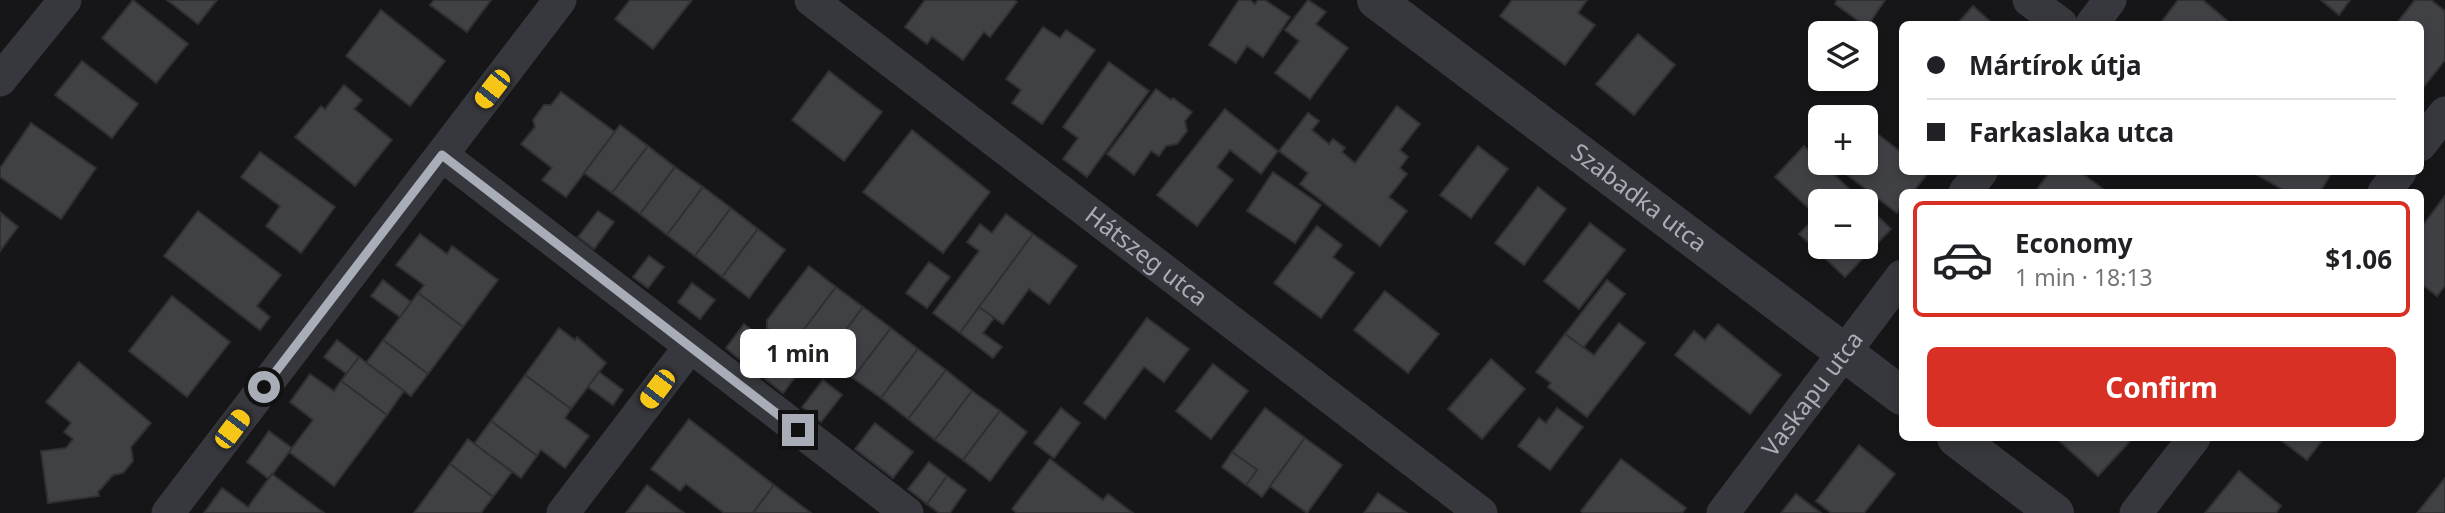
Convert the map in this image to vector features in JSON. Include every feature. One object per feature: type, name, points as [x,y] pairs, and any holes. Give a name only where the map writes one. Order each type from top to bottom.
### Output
[{"type":"street","points":[[0,80],[65,0]]},
{"type":"street","points":[[168,513],[560,0]]},
{"type":"street","name":"Hátszeg utca","points":[[811,0],[1481,513]]},
{"type":"street","name":"Szabadka utca","points":[[1376,0],[1899,394]]},
{"type":"street","points":[[2029,0],[2057,21]]},
{"type":"street","points":[[2094,21],[2110,0]]},
{"type":"street","points":[[2424,140],[2445,113]]},
{"type":"street","points":[[442,155],[689,348],[907,513]]},
{"type":"street","points":[[1967,189],[1979,175]]},
{"type":"street","points":[[2386,189],[2398,175]]},
{"type":"street","name":"Vaskapu utca","points":[[1723,513],[1899,280]]},
{"type":"street","points":[[563,513],[689,348]]},
{"type":"street","points":[[1960,441],[2055,513]]},
{"type":"street","points":[[2136,513],[2192,441]]},
{"type":"building","points":[[133,0],[188,44],[156,83],[102,38]]},
{"type":"building","points":[[167,0],[217,0],[198,24]]},
{"type":"building","points":[[434,0],[491,0],[467,32],[430,5]]},
{"type":"building","points":[[630,0],[692,0],[653,49],[615,19]]},
{"type":"building","points":[[925,0],[1017,2],[990,37],[984,32],[963,60],[932,37],[927,44],[905,27]]},
{"type":"building","points":[[1239,0],[1250,0],[1255,4],[1258,0],[1265,0],[1290,17],[1263,57],[1247,46],[1236,63],[1209,45]]},
{"type":"building","points":[[1308,0],[1326,12],[1316,24],[1348,48],[1310,99],[1275,73],[1299,41],[1285,30]]},
{"type":"building","points":[[1512,0],[1587,0],[1578,13],[1595,25],[1565,65],[1500,16]]},
{"type":"building","points":[[1837,0],[1885,0],[1871,21],[1859,21],[1835,4]]},
{"type":"building","points":[[2178,0],[2203,0],[2228,21],[2162,21]]},
{"type":"building","points":[[2321,0],[2350,0],[2339,15]]},
{"type":"building","points":[[2415,0],[2431,0],[2445,11],[2445,60],[2424,87],[2424,21],[2398,21]]},
{"type":"building","points":[[1973,6],[1990,21],[1960,21]]},
{"type":"building","points":[[381,10],[445,61],[410,106],[346,56]]},
{"type":"building","points":[[1043,27],[1060,38],[1066,30],[1095,50],[1042,124],[1012,103],[1021,90],[1006,79]]},
{"type":"building","points":[[1638,34],[1675,65],[1634,115],[1596,84]]},
{"type":"building","points":[[82,61],[138,104],[112,138],[55,95]]},
{"type":"building","points":[[1109,62],[1149,91],[1087,177],[1063,159],[1078,138],[1063,127]]},
{"type":"building","points":[[829,71],[882,112],[844,161],[792,120]]},
{"type":"building","points":[[344,85],[362,100],[354,109],[392,140],[355,186],[295,137],[321,106],[325,109]]},
{"type":"building","points":[[1156,89],[1192,112],[1185,121],[1187,131],[1177,144],[1166,146],[1159,156],[1151,151],[1134,175],[1107,154]]},
{"type":"building","points":[[561,92],[615,132],[566,197],[542,180],[552,168],[521,144],[535,127],[533,120],[544,105],[551,105]]},
{"type":"building","points":[[1397,106],[1420,124],[1400,150],[1408,157],[1400,168],[1407,174],[1389,197],[1407,211],[1380,246],[1300,184],[1308,173],[1279,151],[1308,113],[1319,121],[1312,130],[1329,144],[1333,139],[1345,148],[1342,152],[1355,163]]},
{"type":"building","points":[[1225,109],[1278,151],[1261,174],[1230,150],[1217,167],[1233,180],[1197,226],[1157,195]]},
{"type":"building","points":[[31,123],[96,168],[61,219],[0,177],[0,168]]},
{"type":"building","points":[[620,125],[648,146],[612,193],[584,173]]},
{"type":"building","points":[[912,130],[990,192],[943,253],[863,192]]},
{"type":"building","points":[[1878,134],[1899,151],[1899,175],[1926,175],[1915,189],[1899,189],[1897,213],[1878,198],[1878,189],[1866,189],[1847,175],[1878,175]]},
{"type":"building","points":[[648,146],[675,167],[640,214],[612,193]]},
{"type":"building","points":[[1478,146],[1508,169],[1471,218],[1440,195]]},
{"type":"building","points":[[1804,146],[1808,150],[1808,175],[1835,175],[1849,189],[1808,189],[1808,208],[1775,177]]},
{"type":"building","points":[[260,152],[335,207],[301,253],[266,226],[280,206],[241,177]]},
{"type":"building","points":[[675,167],[703,187],[667,235],[640,214]]},
{"type":"building","points":[[1273,172],[1321,205],[1295,243],[1247,211]]},
{"type":"building","points":[[2048,175],[2084,175],[2103,189],[2037,189]]},
{"type":"building","points":[[2257,175],[2330,175],[2322,189],[2282,189]]},
{"type":"building","points":[[703,187],[731,208],[695,256],[667,235]]},
{"type":"building","points":[[1538,187],[1566,209],[1524,265],[1495,243]]},
{"type":"building","points":[[2445,196],[2445,286],[2437,296],[2424,286],[2424,224]]},
{"type":"building","points":[[731,208],[758,229],[722,277],[695,256]]},
{"type":"building","points":[[198,211],[281,275],[257,306],[270,317],[260,330],[164,256]]},
{"type":"building","points":[[598,211],[614,222],[594,249],[578,237]]},
{"type":"building","points":[[0,212],[18,227],[0,251]]},
{"type":"building","points":[[1006,214],[1033,234],[960,333],[933,313],[979,251],[967,242],[980,224],[992,233]]},
{"type":"building","points":[[1878,217],[1891,229],[1878,243]]},
{"type":"building","points":[[1590,223],[1625,250],[1579,309],[1544,281]]},
{"type":"building","points":[[1808,225],[1808,242],[1799,234]]},
{"type":"building","points":[[1317,226],[1342,245],[1333,257],[1354,273],[1321,318],[1274,283]]},
{"type":"building","points":[[758,229],[785,250],[749,298],[722,277]]},
{"type":"building","points":[[420,234],[447,254],[452,246],[498,280],[463,327],[418,293],[424,285],[396,265]]},
{"type":"building","points":[[1033,234],[1077,266],[1049,304],[1029,289],[1003,324],[979,307]]},
{"type":"building","points":[[649,256],[664,267],[648,288],[633,277]]},
{"type":"building","points":[[1826,259],[1862,259],[1845,277]]},
{"type":"building","points":[[929,262],[950,277],[927,308],[906,293]]},
{"type":"building","points":[[809,266],[836,287],[799,336],[795,333],[791,339],[784,340],[767,328],[767,320]]},
{"type":"building","points":[[383,280],[411,302],[400,317],[371,296]]},
{"type":"building","points":[[1607,280],[1625,294],[1583,348],[1565,334]]},
{"type":"building","points":[[692,283],[715,300],[700,319],[678,302]]},
{"type":"building","points":[[836,287],[863,307],[826,357],[799,336]]},
{"type":"building","points":[[1385,291],[1439,334],[1408,373],[1354,330]]},
{"type":"building","points":[[418,293],[463,327],[428,374],[383,340]]},
{"type":"building","points":[[172,296],[230,342],[187,397],[129,351]]},
{"type":"building","points":[[863,307],[891,328],[853,378],[826,357]]},
{"type":"building","points":[[979,307],[994,318],[983,333],[1002,347],[993,358],[960,333]]},
{"type":"building","points":[[1147,318],[1189,349],[1164,382],[1144,367],[1105,419],[1084,403]]},
{"type":"building","points":[[1619,323],[1645,343],[1587,417],[1548,387],[1551,383],[1536,372],[1565,334],[1594,355]]},
{"type":"building","points":[[744,324],[758,335],[739,359],[726,348]]},
{"type":"building","points":[[1718,324],[1781,375],[1750,414],[1675,355],[1694,331],[1705,340]]},
{"type":"building","points":[[559,328],[575,340],[577,337],[606,363],[571,409],[525,375]]},
{"type":"building","points":[[891,328],[918,349],[881,398],[853,378]]},
{"type":"building","points":[[337,340],[359,357],[347,374],[324,357]]},
{"type":"building","points":[[383,340],[428,374],[411,396],[366,363]]},
{"type":"building","points":[[918,349],[946,370],[908,419],[881,398]]},
{"type":"building","points":[[785,353],[803,367],[783,393],[765,379]]},
{"type":"building","points":[[359,357],[404,391],[387,415],[341,381]]},
{"type":"building","points":[[1491,359],[1525,389],[1482,439],[1448,409]]},
{"type":"building","points":[[79,362],[151,423],[131,447],[133,461],[123,473],[113,475],[98,492],[99,496],[48,503],[41,451],[66,448],[73,439],[64,432],[71,423],[46,402]]},
{"type":"building","points":[[1213,364],[1248,391],[1211,439],[1176,411]]},
{"type":"building","points":[[946,370],[972,391],[935,440],[908,419]]},
{"type":"building","points":[[599,372],[623,390],[613,405],[588,387]]},
{"type":"building","points":[[310,374],[334,391],[341,381],[387,415],[334,486],[289,452],[313,420],[290,402]]},
{"type":"building","points":[[525,375],[571,409],[565,418],[589,436],[565,468],[541,450],[537,456],[491,421]]},
{"type":"building","points":[[823,380],[842,395],[821,422],[802,407]]},
{"type":"building","points":[[972,391],[1000,411],[963,460],[935,440]]},
{"type":"building","points":[[1061,408],[1080,423],[1054,458],[1034,443]]},
{"type":"building","points":[[1265,408],[1305,438],[1262,497],[1246,485],[1257,470],[1232,452]]},
{"type":"building","points":[[1557,408],[1583,427],[1550,470],[1518,446],[1539,418],[1546,423]]},
{"type":"building","points":[[1000,411],[1027,432],[990,481],[963,460]]},
{"type":"building","points":[[689,419],[774,485],[753,513],[724,513],[686,484],[680,491],[651,469]]},
{"type":"building","points":[[491,421],[537,456],[521,478],[474,444]]},
{"type":"building","points":[[875,423],[913,452],[893,478],[855,449]]},
{"type":"building","points":[[269,431],[292,448],[269,479],[247,462]]},
{"type":"building","points":[[1305,438],[1342,465],[1307,513],[1270,486]]},
{"type":"building","points":[[468,439],[512,472],[493,497],[450,464]]},
{"type":"building","points":[[2059,441],[2130,441],[2098,476]]},
{"type":"building","points":[[2282,441],[2322,441],[2307,460]]},
{"type":"building","points":[[1859,445],[1895,474],[1864,513],[1831,513],[1816,501]]},
{"type":"building","points":[[1232,452],[1257,470],[1246,485],[1222,467]]},
{"type":"building","points":[[1050,459],[1103,500],[1108,494],[1133,513],[1017,513],[1012,509]]},
{"type":"building","points":[[1621,459],[1686,508],[1682,513],[1581,511]]},
{"type":"building","points":[[929,462],[947,476],[927,504],[908,489]]},
{"type":"building","points":[[450,464],[493,497],[481,513],[414,513]]},
{"type":"building","points":[[2239,471],[2281,506],[2276,513],[2205,513]]},
{"type":"building","points":[[272,474],[324,513],[204,513],[222,488],[248,507]]},
{"type":"building","points":[[947,476],[966,490],[950,513],[939,513],[927,504]]},
{"type":"building","points":[[2445,478],[2445,513],[2417,513]]},
{"type":"building","points":[[647,485],[684,513],[626,513]]},
{"type":"building","points":[[774,485],[811,513],[753,513]]},
{"type":"building","points":[[1378,493],[1407,513],[1364,513]]},
{"type":"building","points":[[1796,494],[1821,513],[1781,513]]},
{"type":"route","points":[[264,387],[442,155],[798,430]]}]
